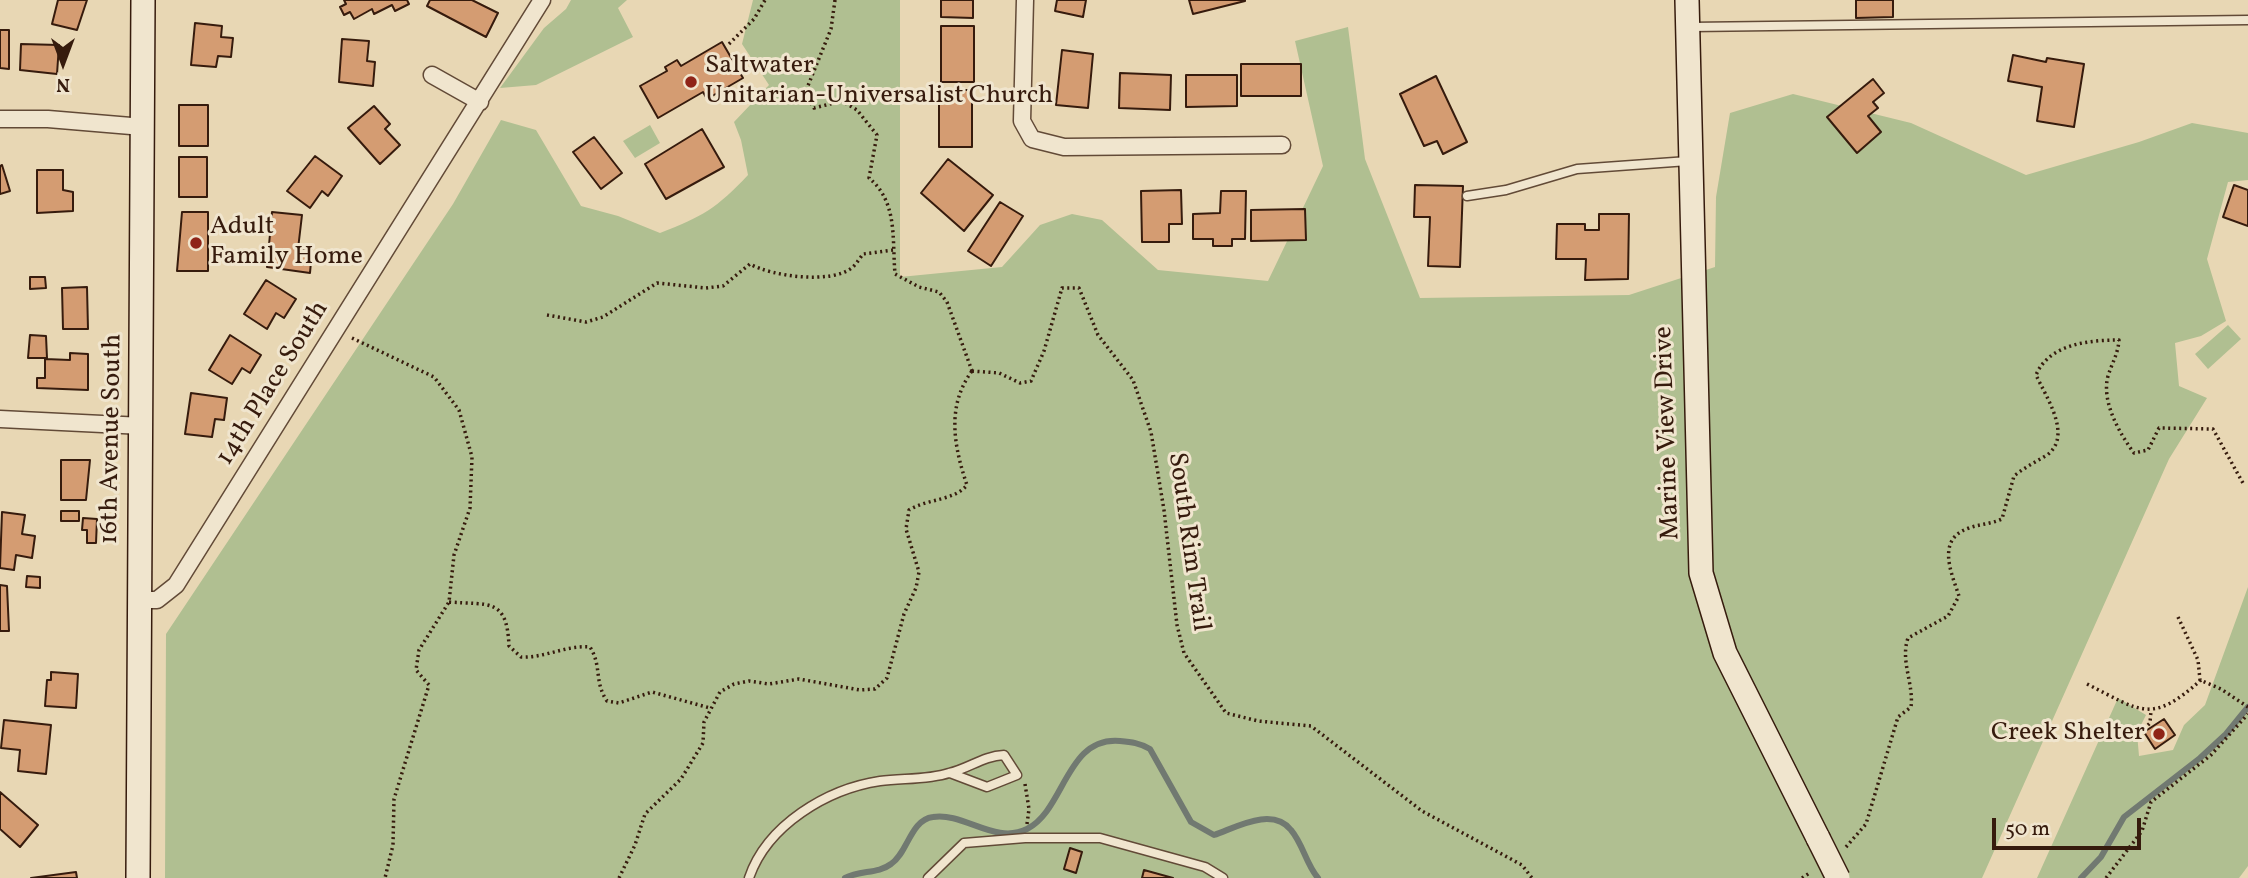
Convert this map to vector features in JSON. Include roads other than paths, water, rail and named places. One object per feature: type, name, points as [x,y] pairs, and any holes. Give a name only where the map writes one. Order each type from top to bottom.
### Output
[{"type":"main road","name":"16th Avenue South","points":[[138,878],[138,600],[143,426],[143,0]]},
{"type":"main road","name":"Marine View Drive","points":[[1687,0],[1701,573],[1725,653],[1818,838],[1830,872]]},
{"type":"street","name":"14th Place South","points":[[138,600],[157,600],[176,585],[542,0]]},
{"type":"street","points":[[1025,0],[1022,121],[1032,139],[1064,147],[1282,145]]},
{"type":"street","points":[[432,75],[480,102]]},
{"type":"street","points":[[0,119],[48,119],[143,127]]},
{"type":"street","points":[[0,419],[143,426]]},
{"type":"lane","points":[[1688,27],[2248,20]]},
{"type":"lane","points":[[1466,196],[1507,190],[1577,169],[1691,161]]},
{"type":"lane","points":[[749,878],[768,842],[786,824],[842,790],[878,782],[950,773],[986,756],[1004,755],[1017,775],[987,787],[950,773]]},
{"type":"lane","points":[[928,878],[964,843],[1100,838],[1205,867],[1223,878]]},
{"type":"waterway","points":[[2081,878],[2101,857],[2124,817],[2200,758],[2226,734],[2248,707]]},
{"type":"waterway","points":[[845,878],[891,864],[902,852],[914,830],[925,819],[945,817],[1003,833],[1027,829],[1040,820],[1077,762],[1088,750],[1102,743],[1120,741],[1150,749],[1191,822],[1214,835],[1264,819],[1283,823],[1295,836],[1318,878]]},
{"type":"place","name":"Saltwater Unitarian-Universalist Church","points":[[691,82]]},
{"type":"place","name":"Adult Family Home","points":[[196,243]]},
{"type":"place","name":"Creek Shelter","points":[[2159,734]]}]
